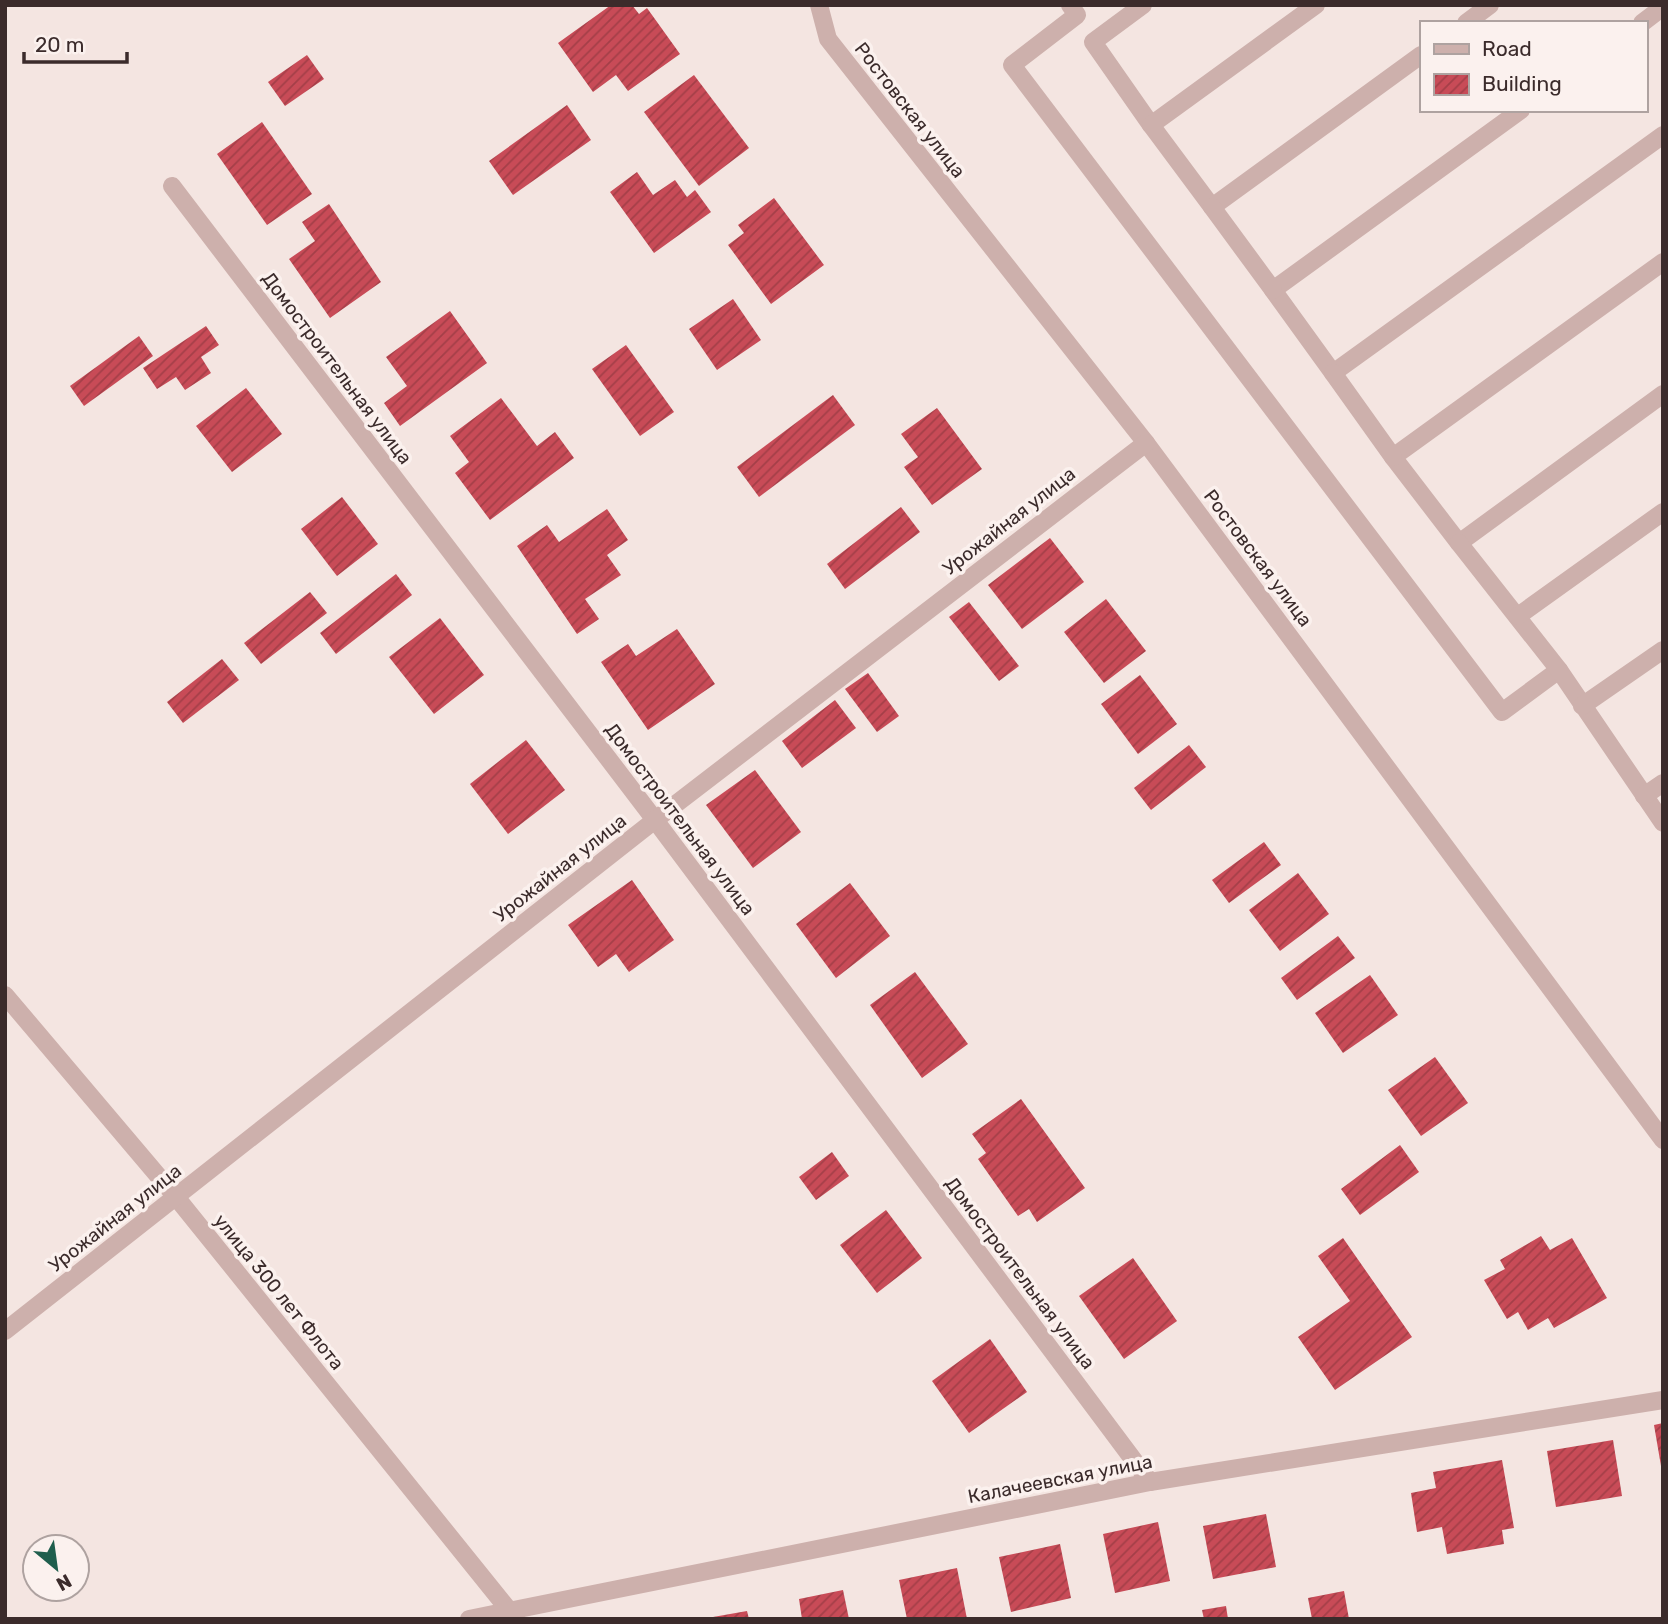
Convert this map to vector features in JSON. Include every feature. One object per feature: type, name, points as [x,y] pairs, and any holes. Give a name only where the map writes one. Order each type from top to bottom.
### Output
[{"type":"street","name":"Ростовская улица","points":[[820,5],[828,39],[1146,443],[1663,1140]]},
{"type":"street","points":[[1070,5],[1077,15],[1012,65],[1502,712],[1559,670]]},
{"type":"street","points":[[1143,5],[1093,42],[1393,457],[1559,670],[1663,823]]},
{"type":"street","points":[[1151,125],[1316,5]]},
{"type":"street","points":[[1469,21],[1490,5]]},
{"type":"street","points":[[1645,21],[1663,8]]},
{"type":"street","points":[[1212,208],[1420,56]]},
{"type":"street","points":[[1273,290],[1518,112]]},
{"type":"street","points":[[1333,373],[1663,135]]},
{"type":"street","name":"Домостроительная улица","points":[[172,186],[655,820],[1150,1482]]},
{"type":"street","points":[[1393,457],[1663,262]]},
{"type":"street","points":[[1459,543],[1663,394]]},
{"type":"street","name":"Урожайная улица","points":[[5,1331],[655,820],[1146,443]]},
{"type":"street","points":[[1518,616],[1663,512]]},
{"type":"street","points":[[1581,706],[1663,650]]},
{"type":"street","points":[[1644,796],[1663,783]]},
{"type":"street","name":"улица 300 лет Флота","points":[[5,995],[176,1197],[513,1615]]},
{"type":"street","name":"Калачеевская улица","points":[[469,1619],[513,1615],[1150,1482],[1663,1401]]},
{"type":"building","points":[[611,5],[632,5],[639,14],[647,8],[680,54],[628,91],[616,75],[593,92],[558,43]]},
{"type":"building","points":[[307,55],[324,79],[285,106],[268,82]]},
{"type":"building","points":[[694,75],[749,148],[699,186],[644,112]]},
{"type":"building","points":[[567,105],[591,140],[513,195],[489,161]]},
{"type":"building","points":[[262,122],[312,194],[267,225],[217,154]]},
{"type":"building","points":[[637,172],[653,195],[675,180],[687,197],[695,190],[711,212],[654,253],[610,192]]},
{"type":"building","points":[[774,198],[824,265],[771,304],[728,245],[744,233],[738,225]]},
{"type":"building","points":[[329,204],[381,282],[330,318],[289,259],[315,241],[302,222]]},
{"type":"building","points":[[733,299],[761,340],[717,370],[689,329]]},
{"type":"building","points":[[450,311],[487,363],[400,426],[384,403],[407,386],[386,357]]},
{"type":"building","points":[[206,326],[219,345],[201,357],[211,373],[185,390],[176,377],[157,389],[143,368]]},
{"type":"building","points":[[139,336],[153,356],[84,406],[70,386]]},
{"type":"building","points":[[626,345],[674,412],[640,436],[592,369]]},
{"type":"building","points":[[246,388],[282,434],[232,472],[196,426]]},
{"type":"building","points":[[833,395],[855,425],[759,497],[737,467]]},
{"type":"building","points":[[501,398],[537,446],[555,432],[574,458],[490,520],[455,473],[469,462],[450,436]]},
{"type":"building","points":[[937,408],[982,469],[932,505],[904,467],[918,457],[901,434]]},
{"type":"building","points":[[342,497],[378,544],[337,576],[301,529]]},
{"type":"building","points":[[901,507],[920,532],[845,589],[827,564]]},
{"type":"building","points":[[607,509],[628,540],[607,555],[621,575],[585,599],[599,619],[577,634],[517,546],[547,525],[559,542]]},
{"type":"building","points":[[1050,538],[1084,582],[1022,629],[988,585]]},
{"type":"building","points":[[396,574],[412,595],[336,654],[320,633]]},
{"type":"building","points":[[310,592],[327,613],[261,664],[244,643]]},
{"type":"building","points":[[1106,599],[1146,651],[1104,683],[1064,632]]},
{"type":"building","points":[[969,602],[1019,666],[999,681],[949,617]]},
{"type":"building","points":[[440,618],[484,675],[434,714],[389,657]]},
{"type":"building","points":[[677,629],[715,684],[648,730],[601,662],[628,644],[636,656]]},
{"type":"building","points":[[222,659],[239,680],[183,723],[167,702]]},
{"type":"building","points":[[868,673],[899,716],[877,732],[845,689]]},
{"type":"building","points":[[1140,675],[1177,724],[1138,754],[1101,704]]},
{"type":"building","points":[[835,700],[856,728],[802,768],[782,741]]},
{"type":"building","points":[[526,740],[565,790],[508,834],[470,784]]},
{"type":"building","points":[[1189,745],[1206,767],[1151,810],[1134,788]]},
{"type":"building","points":[[755,770],[801,832],[753,868],[706,805]]},
{"type":"building","points":[[1264,842],[1281,865],[1229,903],[1212,880]]},
{"type":"building","points":[[1298,873],[1329,914],[1280,951],[1249,910]]},
{"type":"building","points":[[632,880],[674,940],[629,972],[616,954],[598,967],[568,925]]},
{"type":"building","points":[[850,883],[890,936],[836,978],[796,924]]},
{"type":"building","points":[[1338,936],[1355,958],[1297,1000],[1281,978]]},
{"type":"building","points":[[915,972],[968,1044],[922,1078],[870,1005]]},
{"type":"building","points":[[1370,975],[1398,1015],[1343,1053],[1315,1013]]},
{"type":"building","points":[[1435,1057],[1468,1103],[1421,1136],[1388,1090]]},
{"type":"building","points":[[1021,1099],[1085,1188],[1037,1222],[1029,1209],[1018,1216],[978,1159],[986,1153],[972,1134]]},
{"type":"building","points":[[1400,1145],[1419,1172],[1360,1215],[1341,1189]]},
{"type":"building","points":[[832,1152],[849,1176],[816,1200],[799,1177]]},
{"type":"building","points":[[886,1210],[922,1258],[877,1293],[840,1245]]},
{"type":"building","points":[[1541,1236],[1550,1250],[1572,1238],[1607,1298],[1554,1328],[1548,1318],[1528,1330],[1518,1312],[1507,1319],[1484,1280],[1505,1269],[1500,1260]]},
{"type":"building","points":[[1343,1238],[1412,1337],[1335,1390],[1298,1337],[1350,1301],[1318,1256]]},
{"type":"building","points":[[1133,1258],[1177,1321],[1124,1359],[1079,1296]]},
{"type":"building","points":[[990,1339],[1027,1392],[969,1433],[932,1381]]},
{"type":"building","points":[[1663,1423],[1663,1465],[1661,1466],[1654,1425]]},
{"type":"building","points":[[1613,1440],[1622,1496],[1556,1507],[1547,1451]]},
{"type":"building","points":[[1502,1460],[1514,1528],[1502,1530],[1504,1544],[1447,1554],[1442,1527],[1417,1532],[1411,1493],[1436,1488],[1433,1472]]},
{"type":"building","points":[[1266,1514],[1276,1567],[1213,1579],[1203,1526]]},
{"type":"building","points":[[1158,1522],[1170,1581],[1115,1593],[1103,1534]]},
{"type":"building","points":[[1060,1544],[1071,1598],[1011,1612],[999,1557]]},
{"type":"building","points":[[957,1568],[967,1619],[907,1619],[899,1580]]},
{"type":"building","points":[[843,1590],[849,1619],[802,1619],[799,1599]]},
{"type":"building","points":[[1344,1591],[1349,1619],[1312,1619],[1308,1598]]},
{"type":"building","points":[[1226,1606],[1228,1619],[1204,1619],[1202,1610]]},
{"type":"building","points":[[747,1611],[749,1619],[713,1619],[713,1617]]}]
